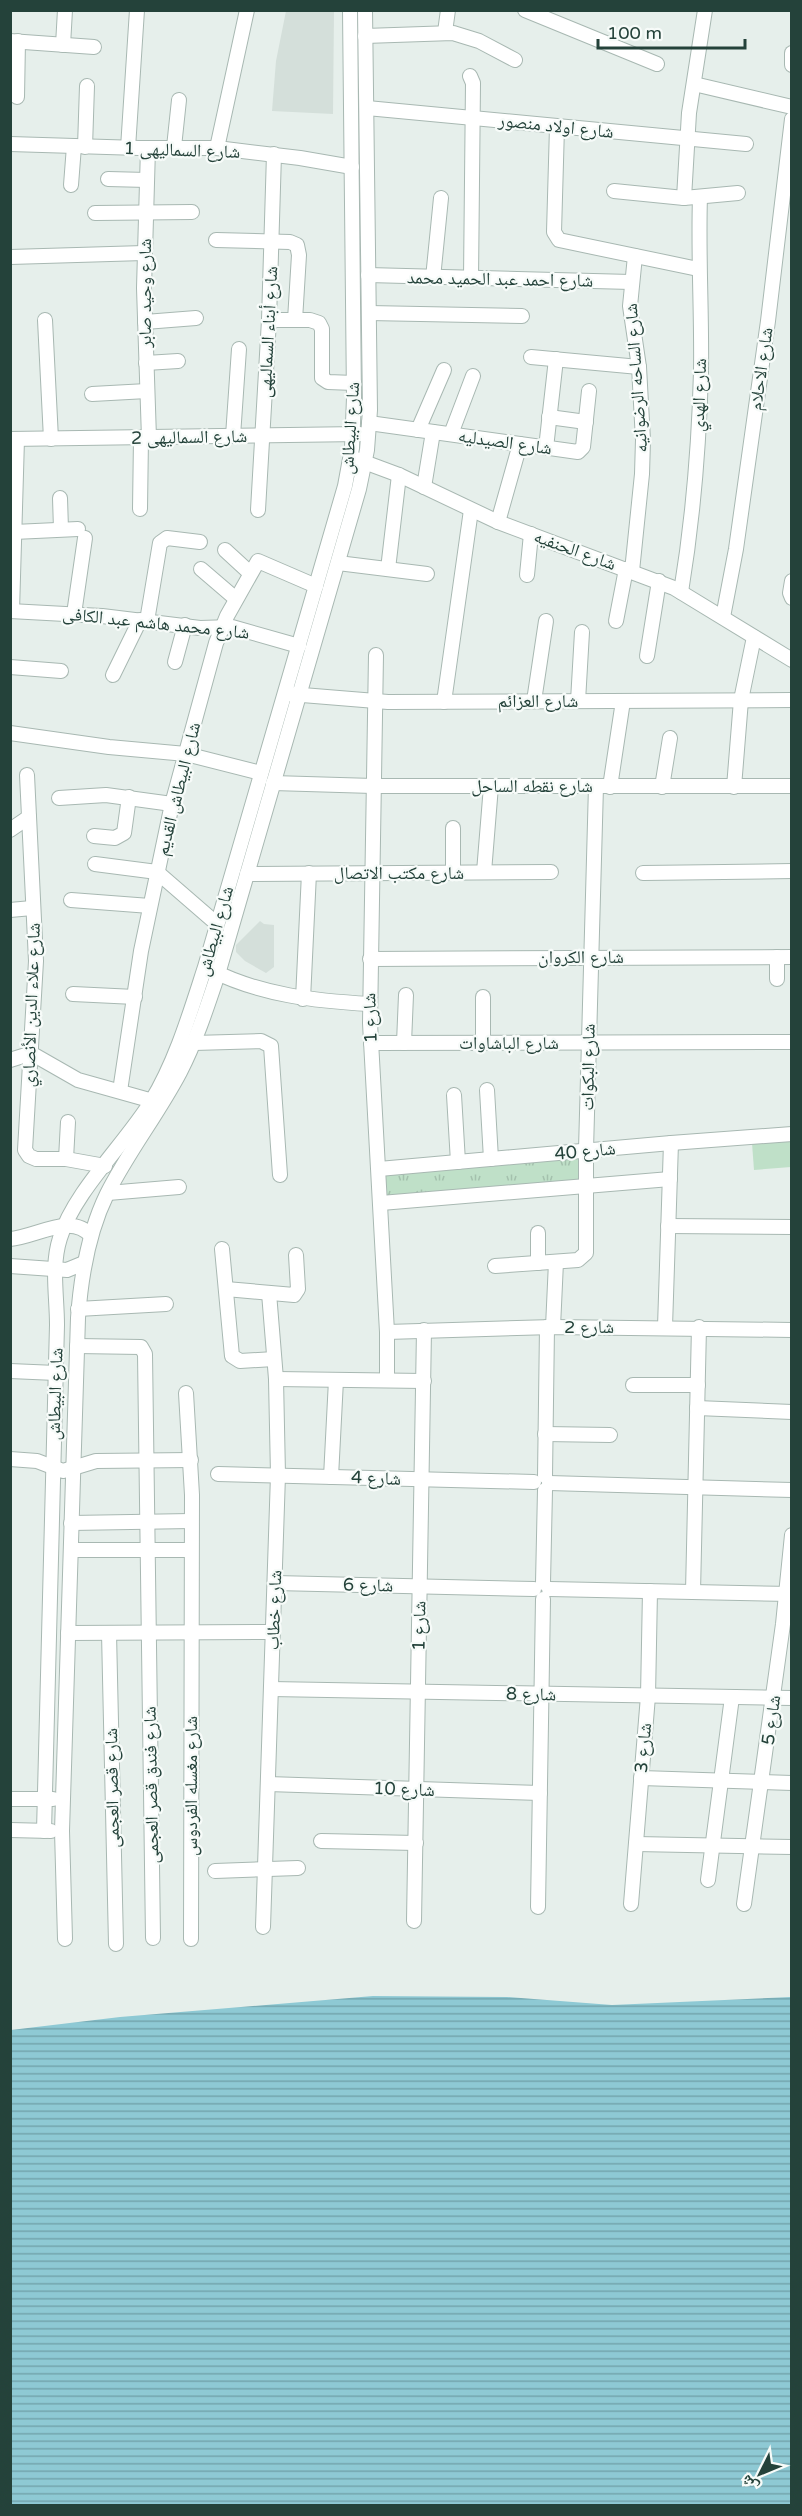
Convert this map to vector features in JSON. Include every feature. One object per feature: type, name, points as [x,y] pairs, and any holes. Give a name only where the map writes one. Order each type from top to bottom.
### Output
[{"type":"street","points":[[63,45],[65,10]]},
{"type":"street","points":[[128,148],[137,10]]},
{"type":"street","points":[[217,148],[247,10]]},
{"type":"street","name":"شارع البيطاش","points":[[65,1939],[62,1831],[78,1309],[84,1263],[91,1236],[108,1193],[157,1102],[194,1043],[218,974],[273,783],[292,694],[299,646],[342,499],[351,457],[354,383],[350,10]]},
{"type":"street","name":"شارع البيطاش","points":[[44,1830],[56,1373],[55,1269],[58,1246],[65,1225],[78,1202],[157,1102],[205,967],[261,773],[292,694],[338,563],[365,462],[369,429],[369,313],[365,10]]},
{"type":"street","points":[[445,32],[448,10]]},
{"type":"street","points":[[525,10],[657,64]]},
{"type":"street","points":[[684,198],[687,138],[705,10]]},
{"type":"street","points":[[365,36],[445,32],[470,37],[515,60]]},
{"type":"street","points":[[17,97],[14,41],[94,47]]},
{"type":"street","points":[[792,53],[792,64]]},
{"type":"street","points":[[470,76],[472,80],[471,279]]},
{"type":"street","points":[[694,84],[792,107]]},
{"type":"street","points":[[71,185],[80,147],[87,86]]},
{"type":"street","points":[[174,147],[178,100]]},
{"type":"street","name":"شارع اولاد منصور","points":[[367,108],[746,144]]},
{"type":"street","name":"شارع الاحلام","points":[[723,617],[736,549],[768,321],[792,119]]},
{"type":"street","points":[[557,127],[554,232],[559,240],[698,269]]},
{"type":"street","name":"شارع السماليهى 1","points":[[10,144],[217,148],[274,154],[352,167]]},
{"type":"street","name":"شارع وحيد صابر","points":[[140,509],[147,391],[144,253],[148,148]]},
{"type":"street","name":"شارع أبناء السماليهى","points":[[258,510],[269,320],[274,154]]},
{"type":"street","points":[[108,179],[147,180]]},
{"type":"street","points":[[614,191],[684,198],[738,193]]},
{"type":"street","name":"شارع الهدي","points":[[681,592],[695,492],[699,418],[700,197]]},
{"type":"street","points":[[434,278],[441,198]]},
{"type":"street","points":[[95,213],[192,212]]},
{"type":"street","points":[[216,240],[292,243],[299,249],[294,320]]},
{"type":"street","points":[[10,257],[144,253]]},
{"type":"street","name":"شارع الساحه الرضوانيه","points":[[616,621],[629,570],[642,474],[643,440],[639,367],[630,306],[635,256]]},
{"type":"street","name":"شارع احمد عبد الحميد محمد","points":[[353,263],[368,269],[434,278],[631,282]]},
{"type":"street","points":[[369,313],[522,316]]},
{"type":"street","points":[[145,322],[196,318]]},
{"type":"street","points":[[45,320],[51,439]]},
{"type":"street","points":[[269,320],[313,320],[321,326],[323,380],[354,383]]},
{"type":"street","points":[[233,436],[239,349]]},
{"type":"street","points":[[531,357],[639,367]]},
{"type":"street","points":[[546,448],[556,359]]},
{"type":"street","points":[[146,363],[178,361]]},
{"type":"street","points":[[418,430],[444,370]]},
{"type":"street","points":[[451,434],[473,376]]},
{"type":"street","points":[[92,394],[147,391]]},
{"type":"street","name":"شارع الصيدليه","points":[[369,429],[418,430],[580,452],[583,447],[589,391]]},
{"type":"street","points":[[549,417],[586,422]]},
{"type":"street","name":"شارع السماليهى 2","points":[[14,439],[353,434],[369,429]]},
{"type":"street","points":[[424,487],[433,432]]},
{"type":"street","points":[[11,611],[14,439]]},
{"type":"street","points":[[498,522],[520,444]]},
{"type":"street","name":"شارع الحنفيه","points":[[351,457],[399,475],[498,522],[629,570],[681,592],[792,660]]},
{"type":"street","points":[[388,569],[399,475]]},
{"type":"street","points":[[60,498],[61,529]]},
{"type":"street","points":[[444,702],[471,510]]},
{"type":"street","points":[[14,531],[61,529],[81,533],[74,614]]},
{"type":"street","points":[[527,575],[531,534]]},
{"type":"street","points":[[114,675],[144,620],[160,543],[168,538],[200,542]]},
{"type":"street","points":[[225,549],[250,573],[255,562],[260,561],[316,586]]},
{"type":"street","points":[[338,563],[427,574]]},
{"type":"street","points":[[201,569],[236,599]]},
{"type":"street","name":"شارع البيطاش القديم","points":[[120,1091],[150,906],[172,804],[211,659],[222,627],[250,573]]},
{"type":"street","points":[[792,581],[790,593],[792,598]]},
{"type":"street","points":[[647,656],[659,582]]},
{"type":"street","name":"شارع محمد هاشم عبد الكافى","points":[[11,611],[74,614],[241,629],[299,646]]},
{"type":"street","points":[[534,701],[546,621]]},
{"type":"street","points":[[175,662],[184,625]]},
{"type":"street","points":[[578,701],[582,632]]},
{"type":"street","points":[[734,787],[741,700],[754,637]]},
{"type":"street","name":"شارع 1","points":[[376,655],[370,1004],[380,1169],[387,1380]]},
{"type":"street","points":[[10,667],[61,671]]},
{"type":"street","name":"شارع العزائم","points":[[292,694],[375,702],[792,700]]},
{"type":"street","name":"شارع البكوات","points":[[495,1266],[578,1260],[586,1253],[590,957],[603,787],[623,701]]},
{"type":"street","points":[[10,734],[186,754],[261,773]]},
{"type":"street","points":[[662,787],[670,738]]},
{"type":"street","name":"شارع علاء الدين الأنصاري","points":[[27,775],[36,961],[25,1150],[29,1156],[36,1159],[66,1159],[105,1166]]},
{"type":"street","name":"شارع نقطه الساحل","points":[[273,783],[373,786],[792,786]]},
{"type":"street","points":[[484,872],[491,786]]},
{"type":"street","points":[[59,798],[90,795],[172,804]]},
{"type":"street","points":[[94,836],[115,838],[124,833],[129,798]]},
{"type":"street","points":[[10,830],[29,817]]},
{"type":"street","points":[[453,828],[453,872]]},
{"type":"street","points":[[95,864],[157,872],[218,924]]},
{"type":"street","points":[[643,873],[792,871]]},
{"type":"street","name":"شارع مكتب الاتصال","points":[[247,874],[551,872]]},
{"type":"street","points":[[303,999],[309,873]]},
{"type":"street","points":[[71,900],[150,906]]},
{"type":"street","points":[[10,910],[32,908]]},
{"type":"street","points":[[777,957],[777,979]]},
{"type":"street","name":"شارع الكروان","points":[[370,959],[792,957]]},
{"type":"street","points":[[205,967],[218,974],[270,991],[303,999],[370,1004]]},
{"type":"street","points":[[73,994],[135,997]]},
{"type":"street","points":[[404,1043],[406,995]]},
{"type":"street","points":[[483,997],[483,1043]]},
{"type":"street","points":[[194,1043],[261,1041],[271,1046],[280,1175]]},
{"type":"street","name":"شارع الباشاوات","points":[[371,1042],[792,1042]]},
{"type":"street","points":[[10,1060],[31,1055],[41,1058],[78,1080],[157,1102]]},
{"type":"street","points":[[487,1090],[491,1159]]},
{"type":"street","points":[[454,1095],[458,1162]]},
{"type":"street","points":[[66,1159],[68,1122]]},
{"type":"street","name":"شارع 40","points":[[380,1169],[792,1134]]},
{"type":"street","points":[[665,1327],[671,1143]]},
{"type":"street","name":"شارع 40","points":[[381,1203],[670,1179]]},
{"type":"street","points":[[108,1193],[179,1187]]},
{"type":"street","points":[[10,1239],[65,1225],[82,1228],[91,1236]]},
{"type":"street","points":[[668,1226],[792,1227]]},
{"type":"street","points":[[538,1233],[538,1263]]},
{"type":"street","points":[[222,1250],[232,1356],[240,1361],[274,1359]]},
{"type":"street","points":[[226,1289],[291,1295],[297,1293],[296,1255]]},
{"type":"street","points":[[538,1907],[543,1483],[550,1327],[556,1262]]},
{"type":"street","points":[[10,1266],[55,1269],[74,1268],[84,1263]]},
{"type":"street","name":"شارع خطاب","points":[[263,1927],[278,1475],[276,1379],[269,1293]]},
{"type":"street","points":[[78,1309],[166,1304]]},
{"type":"street","name":"شارع 2","points":[[387,1332],[550,1327],[699,1327],[792,1330]]},
{"type":"street","points":[[693,1592],[699,1327]]},
{"type":"street","name":"شارع 1","points":[[414,1921],[424,1330]]},
{"type":"street","name":"شارع فندق قصر العجمى","points":[[77,1346],[141,1347],[145,1351],[153,1938]]},
{"type":"street","points":[[10,1371],[56,1373]]},
{"type":"street","points":[[276,1379],[424,1381]]},
{"type":"street","points":[[331,1477],[336,1380]]},
{"type":"street","points":[[633,1385],[698,1385]]},
{"type":"street","name":"شارع مغسله الفردوس","points":[[186,1393],[191,1460],[191,1939]]},
{"type":"street","points":[[698,1408],[792,1412]]},
{"type":"street","points":[[545,1434],[610,1435]]},
{"type":"street","points":[[10,1459],[37,1461],[63,1471],[96,1461],[191,1460]]},
{"type":"street","name":"شارع 4","points":[[218,1473],[792,1490]]},
{"type":"street","points":[[71,1523],[191,1521]]},
{"type":"street","name":"شارع 5","points":[[744,1904],[789,1594],[792,1535]]},
{"type":"street","points":[[71,1550],[191,1550]]},
{"type":"street","name":"شارع 6","points":[[275,1583],[789,1594]]},
{"type":"street","name":"شارع 3","points":[[631,1904],[648,1696],[650,1591]]},
{"type":"street","points":[[68,1633],[273,1632]]},
{"type":"street","name":"شارع قصر العجمى","points":[[109,1633],[116,1944]]},
{"type":"street","name":"شارع 8","points":[[271,1689],[792,1698]]},
{"type":"street","points":[[708,1880],[732,1697]]},
{"type":"street","points":[[641,1778],[792,1783]]},
{"type":"street","name":"شارع 10","points":[[268,1784],[540,1793]]},
{"type":"street","points":[[10,1799],[63,1799]]},
{"type":"street","points":[[10,1830],[62,1831]]},
{"type":"street","points":[[321,1840],[416,1843]]},
{"type":"street","points":[[636,1844],[792,1847]]},
{"type":"street","points":[[215,1871],[298,1868]]},
{"type":"shaded area","points":[[286,11],[334,11],[333,114],[272,111],[276,61]]},
{"type":"shaded area","points":[[260,921],[274,925],[274,967],[266,973],[245,961],[236,952],[236,945]]},
{"type":"green space","points":[[791,1140],[791,1167],[754,1170],[752,1143]]},
{"type":"green space","points":[[580,1154],[580,1182],[387,1199],[385,1172]]},
{"type":"water","points":[[373,1996],[507,1997],[612,2005],[791,1997],[791,2505],[11,2505],[11,2030],[120,2017]]}]
